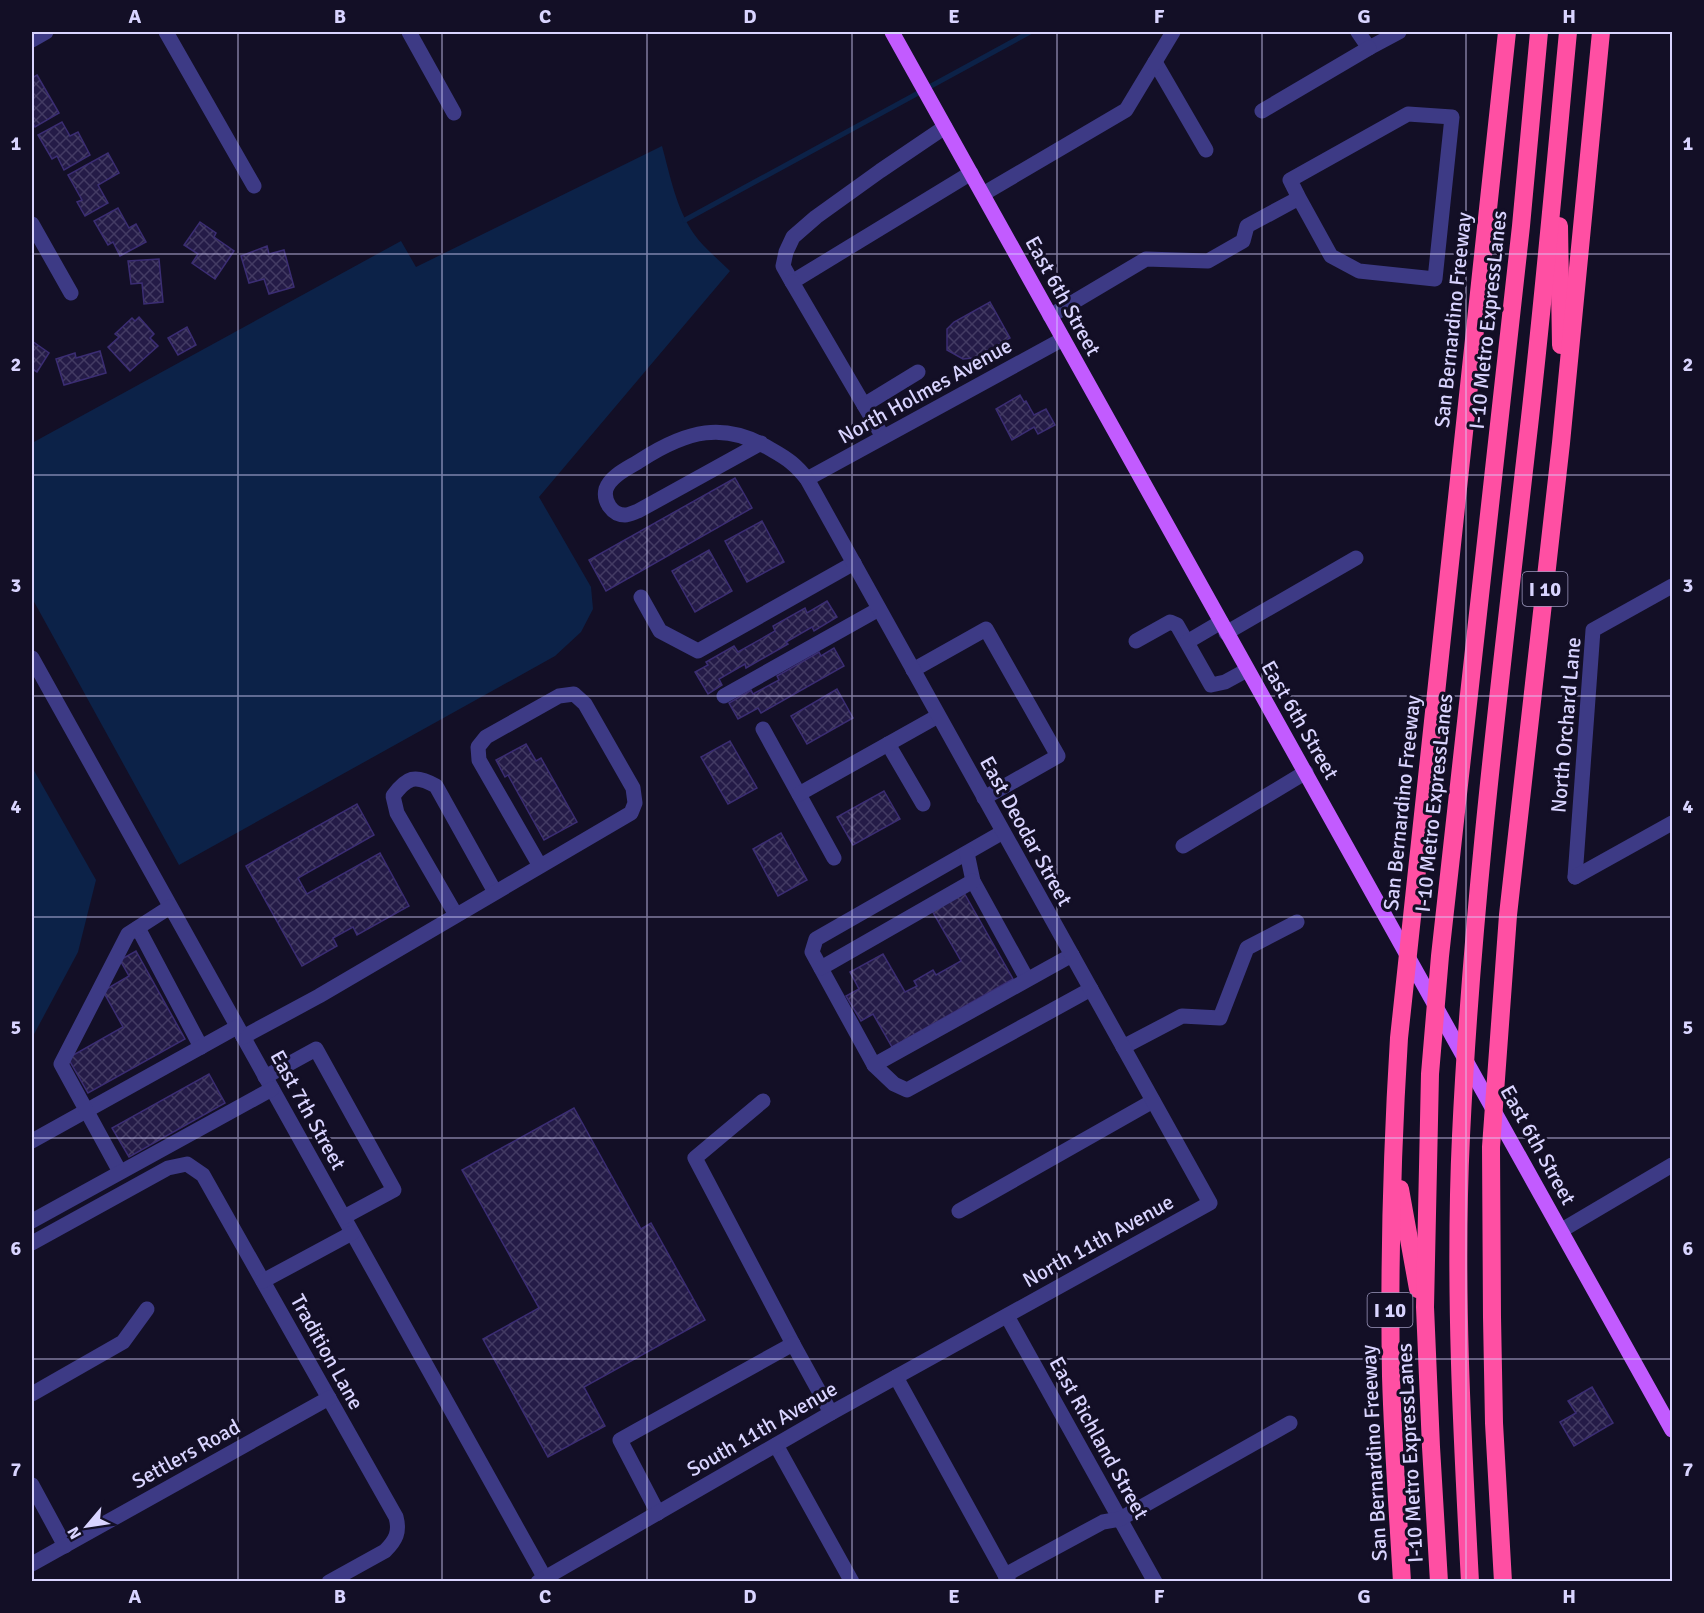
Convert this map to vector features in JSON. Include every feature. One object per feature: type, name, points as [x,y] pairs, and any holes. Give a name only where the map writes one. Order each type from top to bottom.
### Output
[{"type":"highway","name":"San Bernardino Freeway","points":[[1402,1581],[1391,1376],[1393,1146],[1399,1038],[1507,32]]},
{"type":"highway","name":"I-10 Metro ExpressLanes","points":[[1439,1581],[1426,1337],[1430,1074],[1440,956],[1521,226],[1539,32]]},
{"type":"highway","points":[[1470,1581],[1457,1278],[1461,1136],[1473,929],[1532,400],[1568,32]]},
{"type":"highway","name":"I 10","points":[[1503,1581],[1493,1388],[1491,1147],[1508,915],[1562,443],[1600,32]]},
{"type":"highway","points":[[1558,133],[1562,443]]},
{"type":"highway","points":[[1393,1146],[1426,1337]]},
{"type":"main road","name":"East 6th Street","points":[[892,32],[1672,1430]]},
{"type":"street","points":[[32,40],[46,32]]},
{"type":"street","points":[[166,32],[254,186]]},
{"type":"street","points":[[408,32],[454,113]]},
{"type":"street","points":[[982,194],[1126,110],[1173,32]]},
{"type":"street","points":[[1358,32],[1369,48]]},
{"type":"street","points":[[1262,111],[1399,32]]},
{"type":"street","points":[[1155,62],[1206,150]]},
{"type":"street","points":[[1408,114],[1452,117],[1435,279],[1359,272],[1331,256],[1299,198],[1290,180],[1408,114]]},
{"type":"street","points":[[883,437],[783,267],[786,252],[793,237],[816,217],[943,122]]},
{"type":"street","points":[[792,282],[971,173]]},
{"type":"street","points":[[1050,316],[1146,259],[1208,261],[1243,242],[1247,226],[1299,198]]},
{"type":"street","points":[[32,224],[71,293]]},
{"type":"street","name":"North Holmes Avenue","points":[[807,479],[1063,339]]},
{"type":"street","points":[[864,405],[918,372]]},
{"type":"street","name":"East Deodar Street","points":[[761,443],[638,511],[625,515],[615,512],[607,503],[606,490],[614,478],[663,446],[690,435],[729,431],[755,439],[794,463],[807,479],[1210,1203]]},
{"type":"street","points":[[1187,642],[1223,628],[1356,558]]},
{"type":"street","points":[[640,597],[660,631],[698,651],[854,563]]},
{"type":"street","name":"North Orchard Lane","points":[[1672,586],[1593,630],[1575,877],[1672,823]]},
{"type":"street","points":[[724,696],[879,609]]},
{"type":"street","points":[[1136,641],[1170,622],[1177,625],[1211,685],[1225,682],[1247,670]]},
{"type":"street","points":[[913,670],[986,629],[1058,756],[984,798]]},
{"type":"street","name":"East 7th Street","points":[[32,658],[543,1580]]},
{"type":"street","points":[[32,1141],[201,1047],[240,1032],[318,996],[631,813],[635,803],[633,788],[585,704],[574,694],[559,696],[549,701],[486,736],[478,747],[479,760],[540,866]]},
{"type":"street","points":[[799,794],[938,716]]},
{"type":"street","points":[[763,729],[834,858]]},
{"type":"street","points":[[888,744],[923,804]]},
{"type":"street","points":[[1183,846],[1306,772]]},
{"type":"street","points":[[456,915],[397,813],[393,796],[403,784],[413,779],[424,780],[436,786],[495,892]]},
{"type":"street","points":[[1003,832],[816,939],[813,952],[874,1065],[894,1084],[907,1090],[1091,989]]},
{"type":"street","points":[[967,853],[973,881],[1027,979]]},
{"type":"street","points":[[821,968],[973,881]]},
{"type":"street","points":[[120,1172],[61,1064],[128,934],[170,907]]},
{"type":"street","points":[[1123,1047],[1182,1016],[1220,1018],[1247,948],[1297,922]]},
{"type":"street","points":[[138,928],[201,1047]]},
{"type":"street","points":[[874,1065],[1072,955]]},
{"type":"street","points":[[32,1221],[120,1172],[269,1083],[316,1049],[394,1190],[344,1218]]},
{"type":"street","points":[[763,1101],[694,1158],[753,1272],[831,1413]]},
{"type":"street","points":[[959,1211],[1153,1101]]},
{"type":"street","points":[[32,1244],[168,1168],[187,1164],[203,1175],[262,1281]]},
{"type":"street","points":[[1562,1230],[1672,1165]]},
{"type":"street","name":"North 11th Avenue","points":[[1007,1316],[1210,1203]]},
{"type":"street","name":"Tradition Lane","points":[[329,1581],[385,1551],[397,1535],[396,1517],[262,1281],[352,1233]]},
{"type":"street","points":[[32,1394],[123,1342],[147,1309]]},
{"type":"street","name":"South 11th Avenue","points":[[543,1580],[831,1413],[1007,1316]]},
{"type":"street","name":"East Richland Street","points":[[1007,1316],[1155,1581]]},
{"type":"street","points":[[658,1513],[620,1440],[793,1344]]},
{"type":"street","points":[[896,1377],[1008,1580],[1103,1522],[1120,1519],[1290,1423]]},
{"type":"street","name":"Settlers Road","points":[[32,1564],[329,1398]]},
{"type":"street","points":[[776,1445],[852,1581]]},
{"type":"street","points":[[32,1485],[65,1546]]},
{"type":"water","points":[[662,146],[674,191],[688,224],[702,244],[730,271],[539,497],[591,587],[593,609],[581,632],[555,656],[179,865],[32,598],[32,443],[401,241],[416,267]]},
{"type":"water","points":[[32,767],[96,880],[78,952],[32,1038]]},
{"type":"building","points":[[37,75],[59,113],[35,127],[32,121],[32,78]]},
{"type":"building","points":[[62,122],[70,136],[78,132],[90,155],[64,170],[57,156],[52,159],[38,135]]},
{"type":"building","points":[[108,153],[119,173],[98,185],[108,203],[85,216],[77,202],[82,200],[68,175]]},
{"type":"building","points":[[118,208],[129,228],[136,224],[146,242],[120,256],[113,242],[108,245],[94,221]]},
{"type":"building","points":[[200,222],[216,233],[214,237],[234,251],[215,279],[192,263],[198,254],[184,245]]},
{"type":"building","points":[[267,246],[269,254],[284,250],[294,287],[269,294],[264,279],[249,283],[241,256]]},
{"type":"building","points":[[159,259],[163,302],[144,304],[142,283],[131,284],[128,261]]},
{"type":"building","points":[[990,302],[1010,338],[974,358],[963,359],[947,350],[947,329],[954,322]]},
{"type":"building","points":[[139,317],[154,334],[150,338],[158,346],[130,371],[108,347],[119,337],[115,334],[132,318],[135,321]]},
{"type":"building","points":[[187,327],[196,345],[178,355],[168,338]]},
{"type":"building","points":[[32,341],[49,353],[37,372],[32,369]]},
{"type":"building","points":[[100,351],[106,373],[64,385],[56,359],[75,353],[76,358]]},
{"type":"building","points":[[1020,395],[1034,415],[1046,409],[1055,425],[1038,434],[1034,427],[1012,440],[996,409]]},
{"type":"building","points":[[735,478],[752,508],[606,591],[589,560]]},
{"type":"building","points":[[762,521],[784,562],[747,582],[725,541]]},
{"type":"building","points":[[709,550],[732,591],[695,612],[672,571]]},
{"type":"building","points":[[827,601],[837,617],[814,631],[812,627],[746,668],[745,664],[719,679],[722,685],[708,694],[695,672],[708,665],[706,662],[734,646],[738,652],[775,631],[773,626],[805,608],[807,613]]},
{"type":"building","points":[[834,648],[844,666],[761,713],[758,708],[738,719],[729,703],[751,690],[753,694],[779,680],[777,676],[819,652],[821,656]]},
{"type":"building","points":[[837,689],[853,718],[807,744],[791,716]]},
{"type":"building","points":[[730,741],[757,788],[728,804],[701,757]]},
{"type":"building","points":[[526,744],[536,761],[541,758],[577,822],[544,840],[508,775],[505,777],[496,760]]},
{"type":"building","points":[[884,791],[900,819],[853,845],[837,817]]},
{"type":"building","points":[[357,804],[374,835],[298,878],[307,894],[380,853],[409,906],[357,935],[353,927],[333,938],[337,946],[302,966],[246,866]]},
{"type":"building","points":[[781,833],[807,880],[778,896],[753,849]]},
{"type":"building","points":[[963,891],[1013,979],[892,1047],[873,1014],[861,1021],[846,996],[859,989],[850,972],[883,954],[905,992],[917,986],[914,981],[933,970],[936,975],[961,961],[931,909]]},
{"type":"building","points":[[136,951],[185,1039],[88,1093],[68,1058],[123,1027],[103,991],[129,976],[120,960]]},
{"type":"building","points":[[209,1074],[225,1103],[129,1157],[112,1128]]},
{"type":"building","points":[[574,1108],[641,1229],[651,1223],[705,1320],[584,1387],[605,1426],[548,1457],[483,1339],[539,1308],[462,1170]]},
{"type":"building","points":[[1592,1387],[1613,1423],[1574,1446],[1560,1422],[1576,1413],[1568,1401]]},
{"type":"waterway","points":[[685,220],[1030,32]]}]
